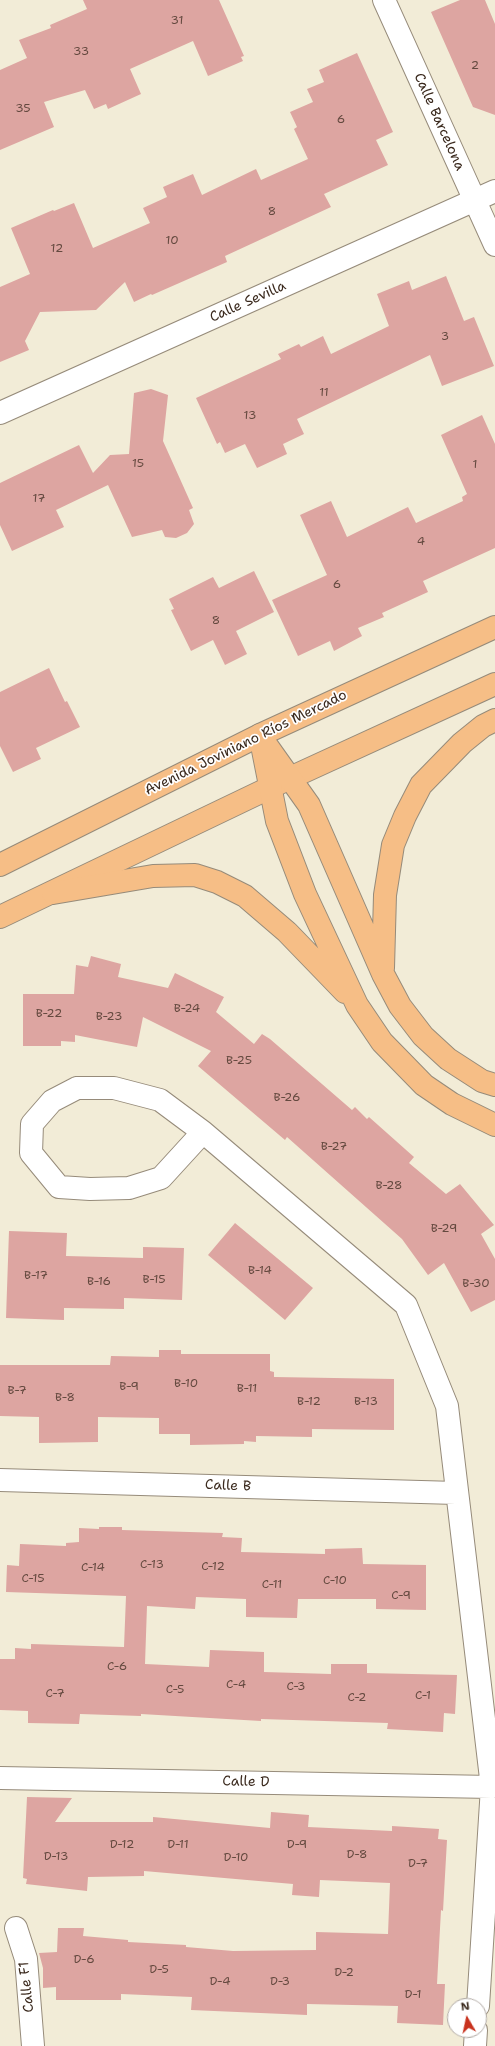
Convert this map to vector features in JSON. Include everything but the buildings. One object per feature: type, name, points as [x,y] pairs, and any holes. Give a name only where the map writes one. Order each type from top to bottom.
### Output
[{"type":"main road","name":"Avenida Joviniano Ríos Mercado","points":[[0,865],[260,734],[495,627]]},
{"type":"main road","points":[[0,917],[53,893],[290,778],[495,684]]},
{"type":"main road","points":[[383,974],[385,895],[394,845],[405,816],[421,785],[462,743],[483,726],[495,720]]},
{"type":"main road","points":[[260,734],[309,805],[383,974],[400,1006],[423,1036],[448,1059],[482,1080],[495,1085]]},
{"type":"main road","points":[[260,734],[277,821],[305,894],[357,1005],[382,1042],[424,1085],[452,1104],[495,1124]]},
{"type":"main road","points":[[53,893],[153,876],[195,875],[217,882],[245,896],[287,932],[357,1005]]},
{"type":"street","name":"Calle Barcelona","points":[[384,0],[495,245]]},
{"type":"street","name":"Calle Sevilla","points":[[0,413],[495,191]]},
{"type":"street","points":[[203,1132],[161,1178],[128,1188],[90,1189],[59,1187],[31,1153],[32,1124],[52,1102],[77,1088],[114,1088],[160,1100],[203,1132],[406,1305],[447,1406],[456,1493],[492,1787],[479,1998]]},
{"type":"street","name":"Calle B","points":[[0,1480],[456,1493]]},
{"type":"street","name":"Calle D","points":[[0,1778],[492,1787]]},
{"type":"street","name":"Calle F1","points":[[16,1928],[26,1960],[33,2046]]}]
